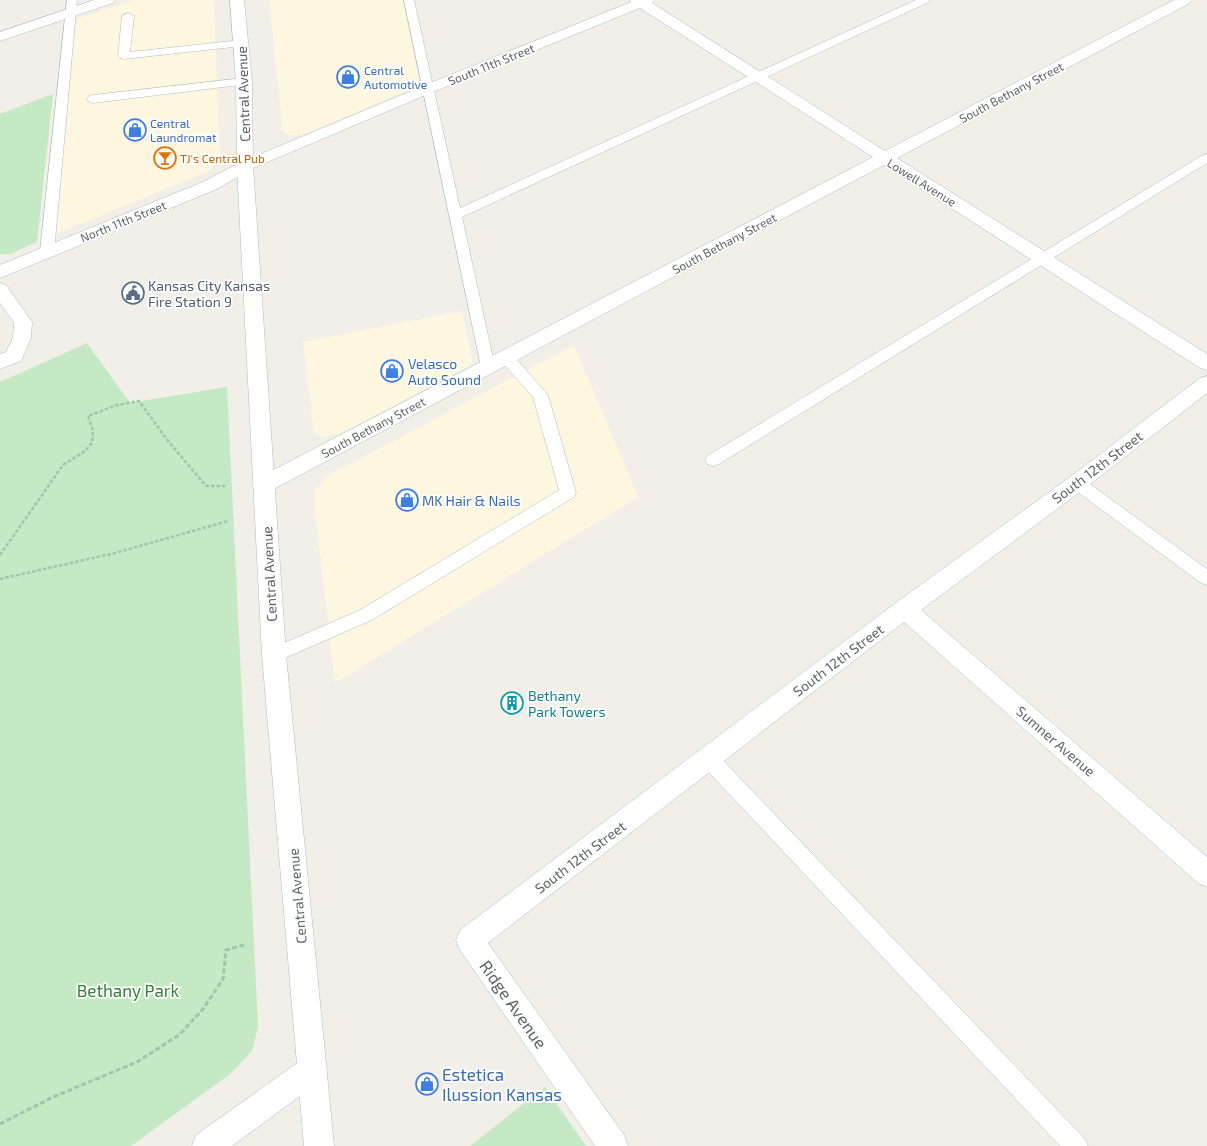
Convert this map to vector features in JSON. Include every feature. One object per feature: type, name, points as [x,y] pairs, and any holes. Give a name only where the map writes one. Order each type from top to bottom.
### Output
[{"type":"street","points":[[0,36],[72,6],[108,0]]},
{"type":"street","name":"Central Avenue","points":[[237,0],[242,43],[245,166],[274,654],[314,1069],[319,1146]]},
{"type":"street","name":"South Bethany Street","points":[[263,485],[885,159],[1184,0]]},
{"type":"street","name":"South 11th Street","points":[[245,166],[642,1]]},
{"type":"street","name":"Lowell Avenue","points":[[642,1],[757,77],[1207,363]]},
{"type":"street","name":"North 11th Street","points":[[0,272],[211,185],[245,166]]},
{"type":"street","points":[[0,289],[23,322],[22,338],[14,356],[0,362]]},
{"type":"street","name":"South 12th Street","points":[[470,940],[905,609],[1077,483],[1207,383]]},
{"type":"street","name":"Sumner Avenue","points":[[905,609],[1207,874]]},
{"type":"street","name":"Ridge Avenue","points":[[470,940],[613,1146]]},
{"type":"street","points":[[207,1146],[314,1069]]},
{"type":"lane","points":[[409,0],[488,367]]},
{"type":"lane","points":[[455,215],[925,0]]},
{"type":"lane","points":[[47,252],[72,6]]},
{"type":"lane","points":[[128,16],[124,56],[242,43]]},
{"type":"lane","points":[[93,99],[244,82]]},
{"type":"lane","points":[[714,460],[1207,158]]},
{"type":"lane","points":[[274,654],[366,615],[568,492],[540,395],[506,357]]},
{"type":"lane","points":[[1077,483],[1207,578]]},
{"type":"lane","points":[[709,758],[1076,1146]]},
{"type":"path","points":[[0,555],[63,465],[85,451],[92,443],[93,431],[88,416],[117,405],[139,401],[168,441],[206,486],[226,486]]},
{"type":"path","points":[[0,579],[143,546],[228,521]]},
{"type":"path","points":[[0,1124],[53,1097],[137,1062],[179,1036],[203,1009],[223,979],[226,950],[244,945]]},
{"type":"shaded area","points":[[135,0],[214,0],[220,162],[209,171],[56,234],[76,19]]},
{"type":"shaded area","points":[[269,0],[404,0],[420,85],[307,133],[290,136],[283,132]]},
{"type":"shaded area","points":[[462,311],[473,364],[339,434],[322,437],[314,433],[303,342]]},
{"type":"shaded area","points":[[574,345],[638,497],[335,683],[315,510],[315,491],[328,476]]},
{"type":"green space","points":[[53,94],[37,242],[10,254],[0,254],[0,114]]},
{"type":"green space","name":"Bethany Park","points":[[87,343],[130,403],[227,387],[258,1027],[252,1051],[230,1074],[131,1146],[0,1146],[0,382]]},
{"type":"green space","points":[[545,1087],[586,1146],[470,1146]]},
{"type":"place","name":"Central Automotive","points":[[348,77]]},
{"type":"place","name":"Central Laundromat","points":[[135,130]]},
{"type":"place","name":"TJ's Central Pub","points":[[165,158]]},
{"type":"place","name":"Kansas City Kansas Fire Station 9","points":[[133,293]]},
{"type":"place","name":"Velasco Auto Sound","points":[[392,371]]},
{"type":"place","name":"MK Hair & Nails","points":[[407,500]]},
{"type":"place","name":"Bethany Park Towers","points":[[512,703]]},
{"type":"place","name":"Estetica Ilussion Kansas","points":[[427,1084]]}]
